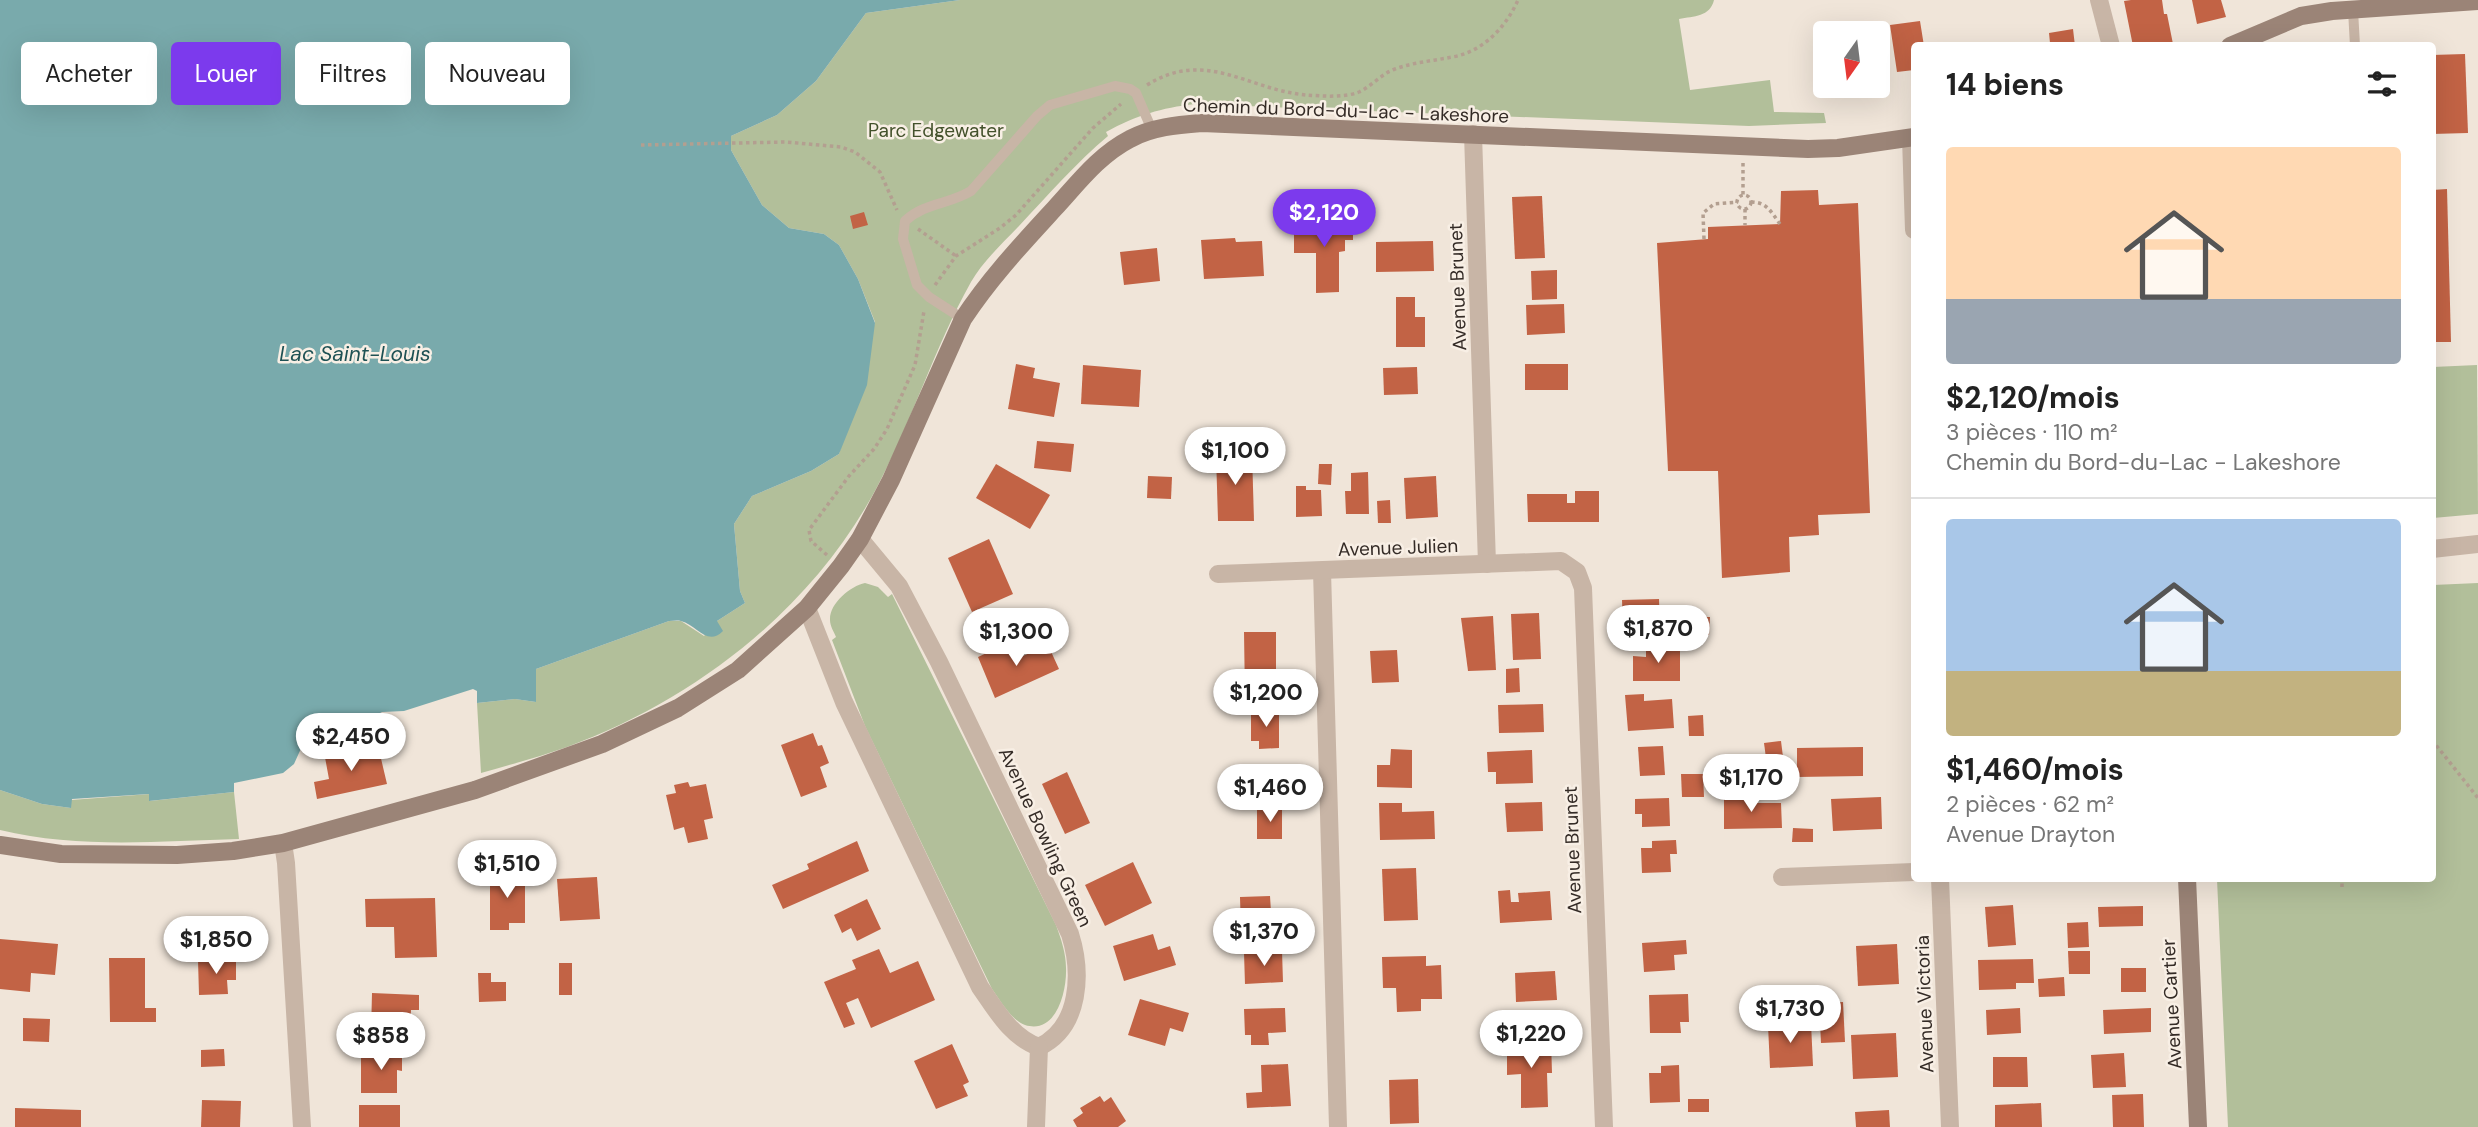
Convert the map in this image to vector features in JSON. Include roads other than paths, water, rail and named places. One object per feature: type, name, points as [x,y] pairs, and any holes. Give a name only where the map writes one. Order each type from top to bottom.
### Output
[{"type":"street","points":[[2099,0],[2110,42]]},
{"type":"street","points":[[2239,42],[2301,16],[2478,1]]},
{"type":"street","name":"Chemin du Bord-du-Lac - Lakeshore","points":[[0,845],[61,854],[177,855],[233,852],[283,843],[475,790],[602,744],[678,709],[738,670],[807,608],[860,539],[891,480],[963,319],[1000,268],[1089,171],[1110,151],[1152,130],[1202,123],[1742,147],[1838,148],[1911,138]]},
{"type":"street","name":"Avenue Brunet","points":[[1473,134],[1487,564]]},
{"type":"street","name":"Avenue Bowling Green","points":[[860,539],[898,586],[933,652],[1070,934],[1077,968],[1074,1000],[1058,1032],[1050,1042],[1039,1047]]},
{"type":"street","points":[[2436,549],[2478,544]]},
{"type":"street","name":"Avenue Julien","points":[[1218,574],[1561,561],[1577,572]]},
{"type":"street","points":[[1322,571],[1338,1127]]},
{"type":"street","name":"Avenue Brunet","points":[[1577,572],[1583,588],[1604,1127]]},
{"type":"street","points":[[807,608],[844,702],[980,987],[1013,1031],[1026,1042],[1039,1047],[1036,1127]]},
{"type":"street","points":[[283,843],[302,1127]]},
{"type":"street","points":[[1782,877],[1911,872]]},
{"type":"street","name":"Avenue Victoria","points":[[1940,882],[1950,1127]]},
{"type":"street","name":"Avenue Cartier","points":[[2187,882],[2198,1127]]},
{"type":"lane","points":[[2353,10],[2355,42]]},
{"type":"lane","points":[[963,319],[929,297],[918,285],[904,239],[905,221],[916,210],[958,199],[971,191],[1037,116],[1050,105],[1115,86],[1136,93],[1152,130]]},
{"type":"water","name":"Lac Saint-Louis","points":[[0,0],[960,0],[866,13],[816,81],[777,115],[731,136],[731,150],[762,205],[789,228],[824,234],[839,245],[858,279],[875,323],[867,385],[839,454],[811,471],[752,496],[734,524],[740,591],[745,603],[717,621],[723,631],[712,637],[702,634],[687,623],[669,621],[536,669],[536,702],[515,699],[477,703],[477,691],[473,689],[404,711],[382,712],[358,725],[303,744],[294,764],[283,773],[234,783],[234,792],[149,801],[149,794],[72,799],[71,808],[42,804],[0,790]]},
{"type":"park label","name":"Parc Edgewater","points":[[936,130]]}]
